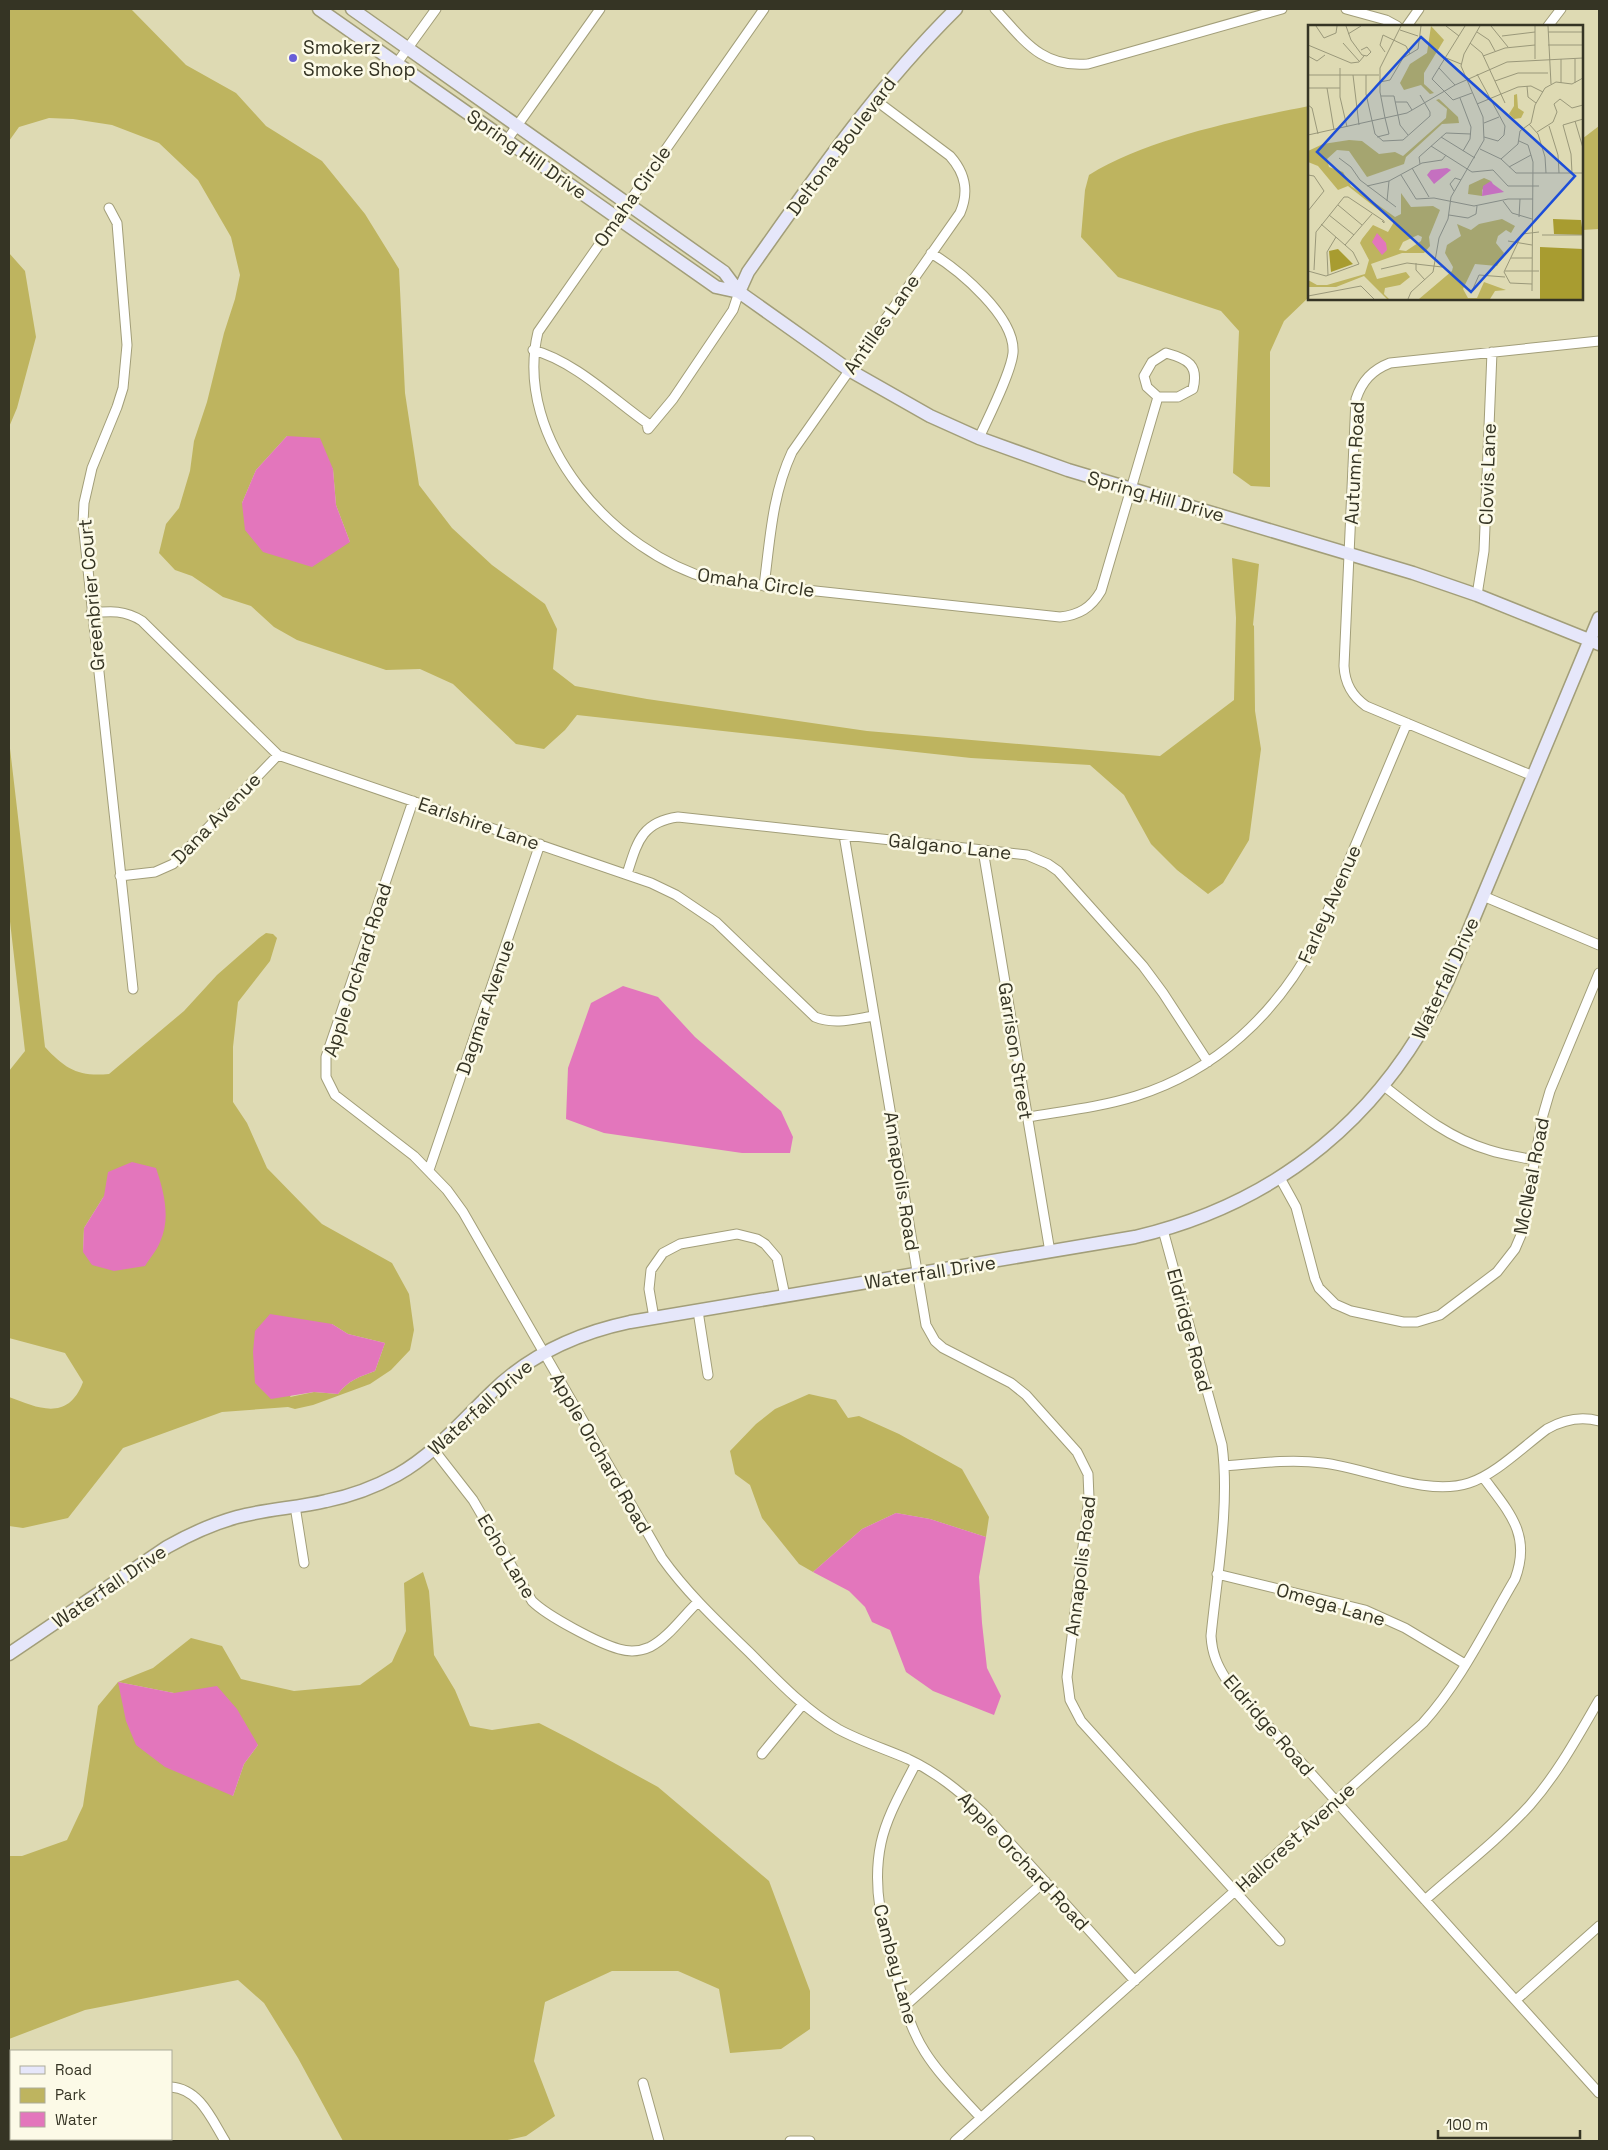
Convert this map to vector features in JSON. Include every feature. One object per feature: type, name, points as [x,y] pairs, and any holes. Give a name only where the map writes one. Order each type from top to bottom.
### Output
[{"type":"main road","name":"Spring Hill Drive","points":[[319,9],[716,287],[739,292]]},
{"type":"main road","name":"Spring Hill Drive","points":[[352,9],[724,272],[739,292],[849,370],[930,416],[980,438],[1058,467],[1349,553],[1477,595],[1594,642]]},
{"type":"main road","name":"Deltona Boulevard","points":[[739,292],[748,272],[840,142],[913,53],[956,9]]},
{"type":"main road","name":"Waterfall Drive","points":[[9,1654],[167,1547],[188,1535],[237,1517],[335,1499],[376,1485],[397,1474],[434,1450],[509,1376],[544,1353],[588,1333],[611,1326],[654,1318],[1134,1237],[1163,1230],[1220,1210],[1280,1178],[1330,1141],[1353,1120],[1384,1086],[1419,1035],[1436,1006],[1533,776],[1594,642],[1599,618]]},
{"type":"street","points":[[397,64],[436,9]]},
{"type":"street","points":[[507,140],[600,9]]},
{"type":"street","name":"Omaha Circle","points":[[764,9],[626,203],[545,319],[538,332],[533,350],[532,367],[539,404],[548,434],[566,471],[614,524],[653,555],[674,566],[713,580],[1060,617],[1070,616],[1088,607],[1101,590],[1158,397]]},
{"type":"street","points":[[995,9],[1039,54],[1061,63],[1075,65],[1088,64],[1282,9]]},
{"type":"street","points":[[1346,9],[1386,20],[1395,25]]},
{"type":"street","points":[[1408,25],[1419,9]]},
{"type":"street","points":[[1549,25],[1562,9]]},
{"type":"street","name":"Antilles Lane","points":[[764,586],[773,508],[785,468],[802,437],[960,213],[964,204],[966,194],[963,175],[950,156],[874,99]]},
{"type":"street","name":"Greenbrier Court","points":[[109,208],[117,223],[127,345],[126,365],[117,407],[92,468],[84,503],[83,540],[133,989]]},
{"type":"street","points":[[932,253],[951,265],[984,296],[1005,324],[1013,343],[1011,363],[980,438]]},
{"type":"street","points":[[533,350],[551,355],[580,374],[647,423],[648,429],[673,399],[727,318],[739,292]]},
{"type":"street","name":"Autumn Road","points":[[1407,723],[1366,706],[1358,700],[1347,683],[1344,666],[1356,399],[1364,380],[1390,363],[1599,341]]},
{"type":"street","name":"Clovis Lane","points":[[1477,595],[1484,551],[1492,352]]},
{"type":"street","points":[[1166,353],[1180,357],[1191,364],[1196,376],[1193,389],[1178,397],[1158,397],[1147,387],[1144,376],[1152,362],[1166,353]]},
{"type":"street","name":"Earlshire Lane","points":[[91,613],[124,612],[142,621],[278,755],[651,883],[697,908],[731,936],[815,1016],[822,1020],[838,1022],[874,1016]]},
{"type":"street","points":[[1407,723],[1533,776]]},
{"type":"street","name":"Farley Avenue","points":[[1028,1117],[1108,1104],[1163,1086],[1208,1062],[1229,1047],[1263,1016],[1303,964],[1321,927],[1407,723]]},
{"type":"street","name":"Dana Avenue","points":[[120,876],[156,872],[174,864],[278,755]]},
{"type":"street","name":"Apple Orchard Road","points":[[413,801],[326,1057],[326,1076],[334,1094],[414,1156],[429,1170],[463,1212],[662,1558],[676,1578],[698,1602],[803,1704],[839,1729],[916,1763],[961,1793],[982,1812],[1135,1981]]},
{"type":"street","name":"Galgano Lane","points":[[627,874],[641,838],[652,826],[666,819],[678,817],[1027,855],[1048,864],[1058,871],[1142,966],[1163,993],[1208,1062]]},
{"type":"street","name":"Annapolis Road","points":[[844,835],[926,1324],[935,1341],[949,1352],[1020,1389],[1077,1452],[1088,1474],[1089,1498],[1067,1677],[1070,1700],[1081,1720],[1280,1941]]},
{"type":"street","name":"Dagmar Avenue","points":[[429,1170],[540,844]]},
{"type":"street","name":"Garrison Street","points":[[983,850],[1050,1252]]},
{"type":"street","points":[[1483,896],[1599,945]]},
{"type":"street","name":"McNeal Road","points":[[1280,1178],[1296,1207],[1315,1279],[1327,1298],[1351,1311],[1403,1322],[1429,1320],[1450,1309],[1497,1272],[1506,1262],[1521,1235],[1543,1116],[1550,1091],[1599,973]]},
{"type":"street","points":[[1384,1086],[1424,1118],[1446,1132],[1491,1151],[1535,1160]]},
{"type":"street","name":"Eldridge Road","points":[[1163,1230],[1222,1445],[1225,1466],[1225,1498],[1211,1636],[1214,1656],[1219,1668],[1226,1679],[1599,2093]]},
{"type":"street","points":[[654,1318],[649,1279],[656,1261],[663,1253],[680,1244],[727,1236],[746,1235],[757,1239],[772,1250],[780,1267],[785,1296]]},
{"type":"street","points":[[698,1311],[708,1375]]},
{"type":"street","points":[[1225,1466],[1286,1461],[1325,1463],[1430,1487],[1443,1488],[1470,1483],[1483,1477],[1546,1429],[1557,1424],[1584,1419],[1599,1421]]},
{"type":"street","name":"Echo Lane","points":[[434,1450],[473,1500],[532,1601],[546,1613],[613,1646],[633,1651],[644,1649],[657,1643],[698,1602]]},
{"type":"street","name":"Hallcrest Avenue","points":[[955,2141],[1423,1723],[1450,1689],[1515,1579],[1521,1556],[1521,1545],[1516,1524],[1483,1477]]},
{"type":"street","points":[[295,1506],[304,1563]]},
{"type":"street","name":"Omega Lane","points":[[1217,1574],[1366,1610],[1405,1628],[1465,1664]]},
{"type":"street","points":[[1425,1900],[1508,1827],[1530,1805],[1564,1759],[1599,1700]]},
{"type":"street","points":[[762,1754],[803,1704]]},
{"type":"street","name":"Cambay Lane","points":[[916,1763],[887,1824],[881,1842],[876,1878],[880,1920],[905,2006],[924,2052],[981,2118]]},
{"type":"street","points":[[905,2006],[1045,1881]]},
{"type":"street","points":[[1516,2000],[1599,1926]]},
{"type":"street","points":[[643,2083],[659,2141]]},
{"type":"street","points":[[172,2086],[184,2090],[198,2099],[225,2141]]},
{"type":"street","points":[[790,2141],[810,2141]]},
{"type":"green space","points":[[9,9],[131,9],[186,65],[236,93],[266,126],[322,161],[365,214],[399,269],[405,393],[419,485],[452,528],[492,565],[545,604],[557,629],[553,669],[575,686],[647,699],[867,731],[1160,756],[1234,700],[1236,618],[1232,558],[1259,564],[1253,625],[1255,711],[1261,749],[1249,840],[1223,883],[1208,894],[1177,870],[1151,844],[1124,795],[1090,765],[971,758],[577,715],[565,730],[544,749],[516,744],[453,684],[420,669],[386,670],[297,640],[274,627],[251,606],[223,597],[192,576],[175,570],[159,553],[166,524],[179,508],[190,471],[194,441],[207,402],[224,333],[235,299],[240,275],[231,237],[198,180],[159,143],[112,125],[73,119],[49,118],[19,127],[9,141]],"holes":[[[287,436],[333,469],[336,505],[350,542],[242,503],[256,470]]]},
{"type":"green space","points":[[1308,106],[1308,298],[1284,321],[1270,352],[1270,487],[1251,486],[1233,473],[1239,331],[1221,311],[1118,277],[1081,237],[1085,190],[1089,175],[1113,162],[1167,141],[1254,117]]},
{"type":"green space","points":[[1599,126],[1599,229],[1583,230],[1583,138]]},
{"type":"green space","points":[[9,253],[25,271],[36,337],[17,408],[9,427]]},
{"type":"green space","points":[[9,740],[45,1047],[59,1061],[81,1073],[109,1074],[184,1011],[217,975],[259,938],[266,933],[273,934],[277,938],[270,961],[238,1002],[233,1047],[233,1102],[247,1123],[267,1168],[308,1210],[322,1224],[392,1263],[409,1294],[414,1330],[410,1350],[391,1370],[370,1384],[313,1405],[295,1409],[288,1407],[222,1412],[123,1448],[68,1518],[23,1528],[9,1526],[9,1397],[41,1408],[61,1407],[69,1403],[77,1395],[83,1382],[65,1353],[9,1338],[9,1071],[25,1051],[9,913]],"holes":[[[104,1196],[83,1252],[84,1228]],[[332,1324],[348,1334],[385,1343],[375,1371],[350,1382],[338,1394],[314,1392],[290,1397]]]},
{"type":"green space","points":[[809,1394],[836,1400],[848,1418],[859,1416],[899,1434],[962,1469],[989,1517],[986,1537],[930,1519],[896,1513],[862,1529],[813,1572],[799,1564],[762,1518],[750,1485],[735,1474],[730,1451],[756,1424],[775,1409]]},
{"type":"green space","points":[[423,1572],[429,1591],[434,1655],[455,1690],[470,1726],[492,1730],[539,1723],[574,1741],[658,1787],[769,1881],[810,1991],[810,2029],[781,2049],[730,2053],[719,1989],[678,1971],[612,1971],[545,2002],[534,2061],[555,2116],[526,2136],[503,2141],[343,2141],[298,2058],[264,2003],[238,1980],[85,2010],[9,2039],[9,1856],[22,1856],[67,1840],[83,1806],[98,1706],[118,1682],[153,1668],[191,1638],[222,1646],[241,1679],[294,1691],[360,1685],[392,1662],[406,1631],[404,1583]],"holes":[[[118,1682],[174,1693],[258,1745],[244,1764],[233,1796]]]},
{"type":"water","points":[[287,436],[320,438],[333,469],[336,505],[350,542],[312,567],[263,552],[245,530],[242,503],[256,470]]},
{"type":"water","points":[[623,986],[658,997],[695,1037],[781,1111],[793,1137],[790,1153],[742,1153],[604,1133],[566,1119],[568,1068],[591,1003]]},
{"type":"water","points":[[132,1162],[156,1168],[162,1186],[166,1214],[160,1242],[145,1266],[114,1271],[92,1265],[83,1252],[84,1228],[104,1196],[108,1172]]},
{"type":"water","points":[[270,1314],[332,1324],[348,1334],[385,1343],[375,1371],[350,1382],[338,1394],[314,1392],[271,1399],[255,1383],[253,1352],[255,1331]]},
{"type":"water","points":[[896,1513],[930,1519],[986,1537],[979,1577],[987,1668],[1001,1696],[994,1715],[933,1691],[906,1672],[890,1630],[872,1622],[865,1607],[849,1591],[813,1572],[862,1529]]},
{"type":"water","points":[[118,1682],[174,1693],[217,1686],[237,1709],[258,1745],[244,1764],[233,1796],[165,1767],[136,1745],[126,1721]]},
{"type":"place","name":"Smokerz Smoke Shop","points":[[293,58]]}]
